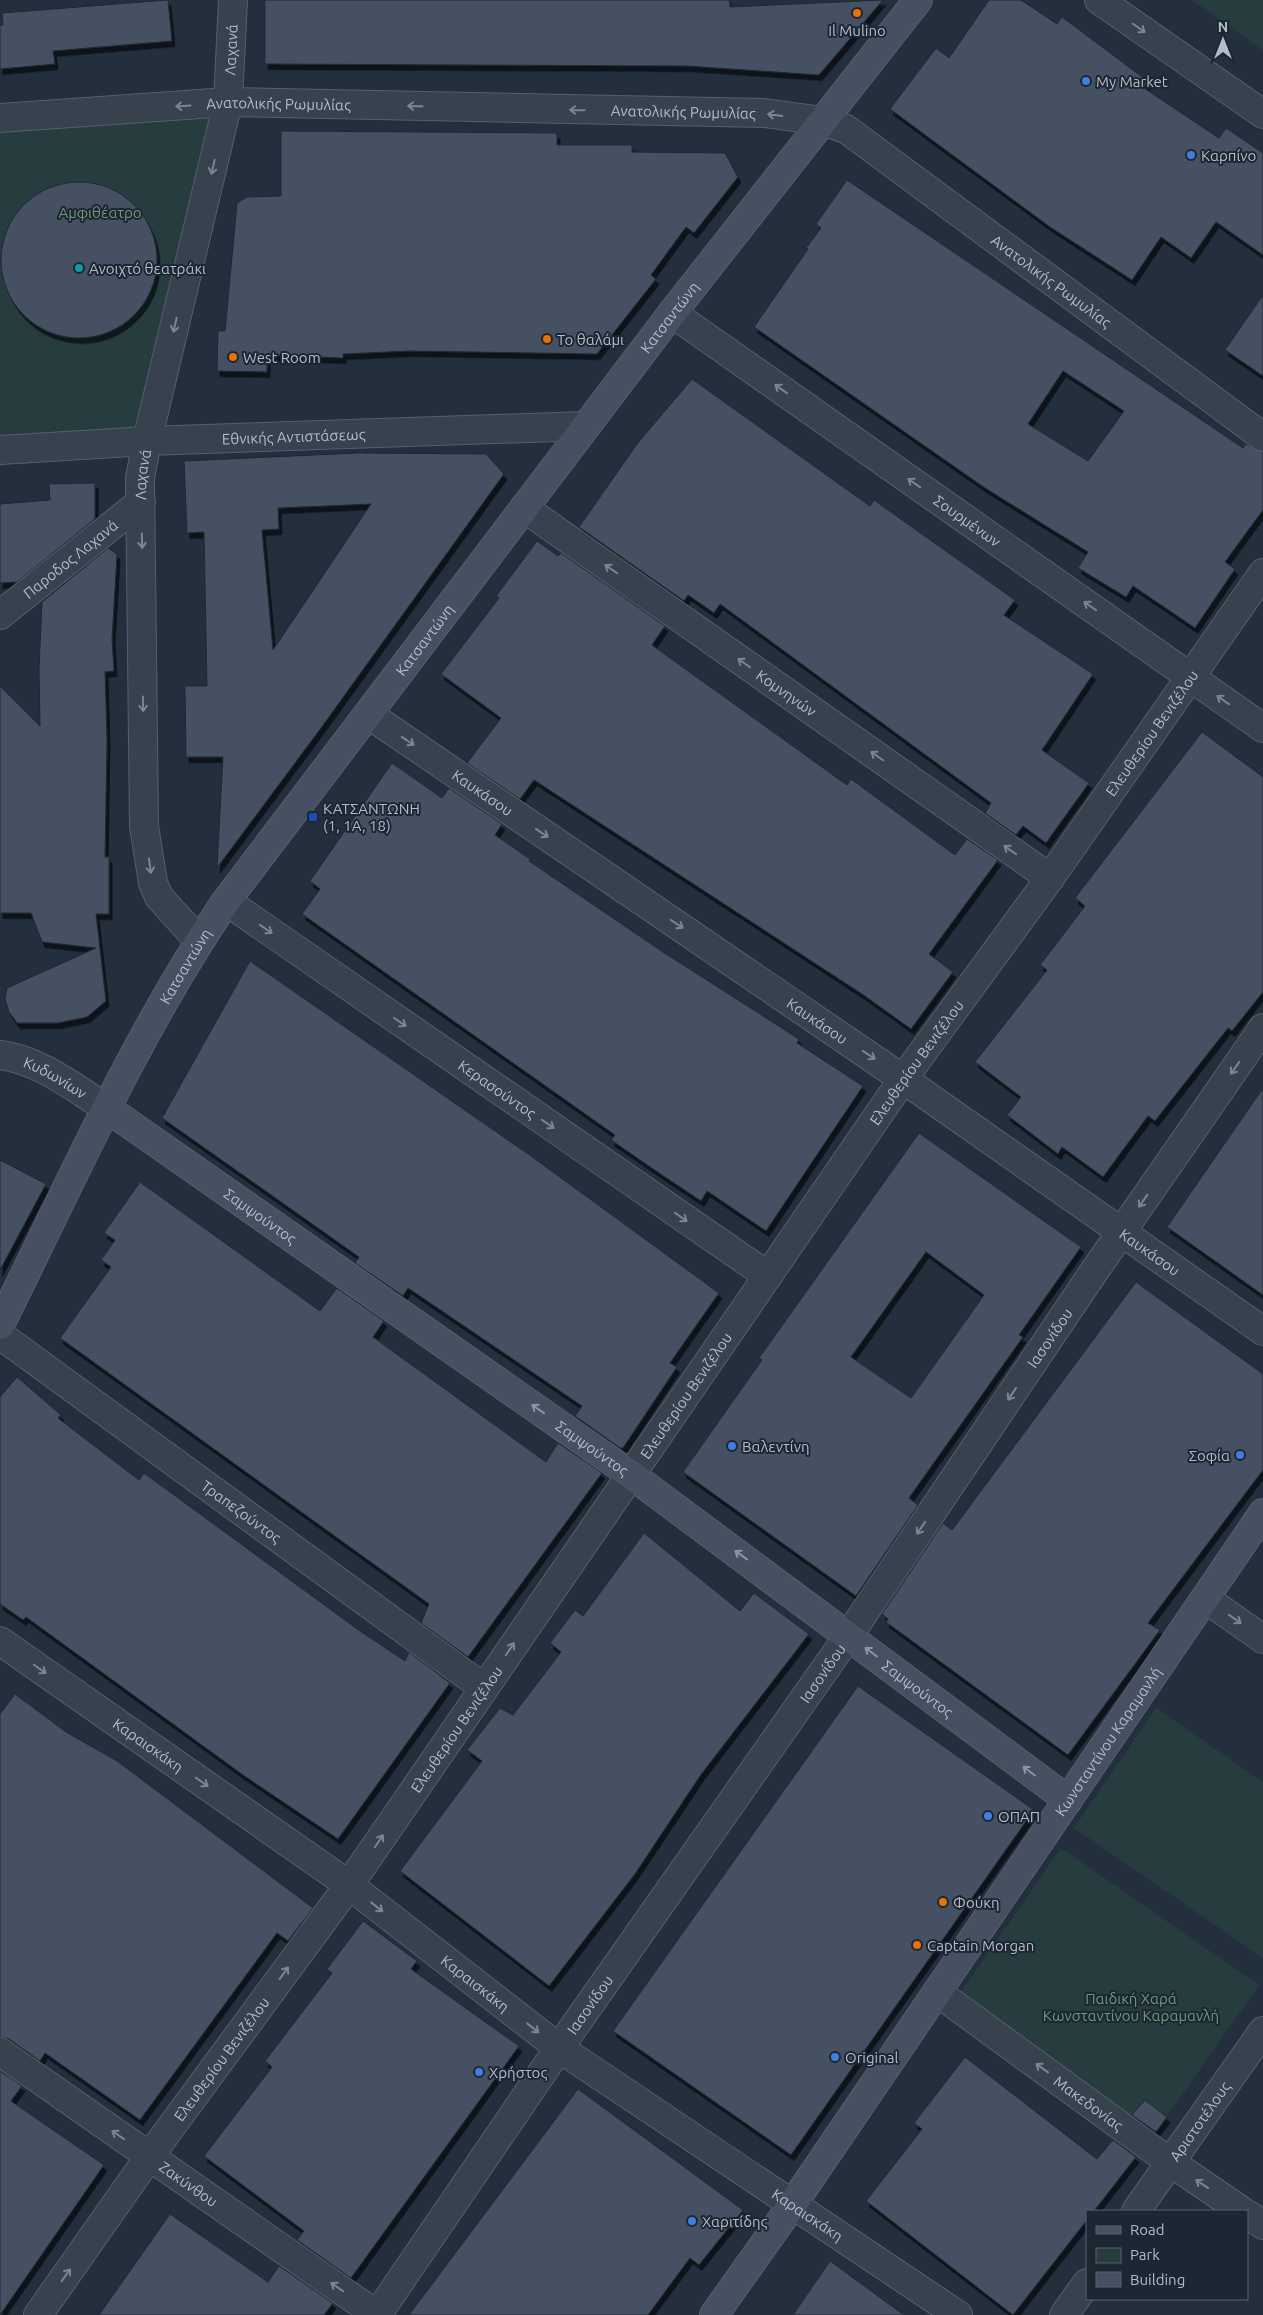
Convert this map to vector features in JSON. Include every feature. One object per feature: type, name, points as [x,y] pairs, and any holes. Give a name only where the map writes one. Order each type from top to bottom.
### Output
[{"type":"street","name":"Λαχανά","points":[[199,942],[159,897],[153,883],[144,826],[140,478],[147,441],[228,102],[232,0]]},
{"type":"street","name":"Κατσαντώνη","points":[[0,1326],[108,1109],[172,986],[226,902],[672,313],[918,0]]},
{"type":"street","points":[[1099,0],[1263,114]]},
{"type":"street","name":"Ανατολικής Ρωμυλίας","points":[[0,118],[228,102],[764,113],[823,121],[846,130],[1263,437]]},
{"type":"street","name":"Σουρμένων","points":[[672,313],[1263,728]]},
{"type":"street","name":"Εθνικής Αντιστάσεως","points":[[0,450],[147,441],[586,426]]},
{"type":"street","name":"Παροδος Λαχανά","points":[[0,615],[141,502]]},
{"type":"street","name":"Κομνηνών","points":[[524,508],[1050,878]]},
{"type":"street","name":"Ελευθερίου Βενιζέλου","points":[[38,2315],[149,2157],[349,1885],[903,1079],[1050,878],[1263,573]]},
{"type":"street","name":"Καυκάσου","points":[[368,714],[903,1079],[1263,1331]]},
{"type":"street","name":"Κερασούντος","points":[[226,902],[768,1276]]},
{"type":"street","name":"Ιασoνίδου","points":[[377,2315],[559,2048],[849,1635],[1263,1028]]},
{"type":"street","name":"Κυδωνίων","points":[[0,1055],[31,1062],[108,1109]]},
{"type":"street","name":"Σαμψούντος","points":[[108,1109],[630,1474],[849,1635],[1068,1800]]},
{"type":"street","name":"Τραπεζούντος","points":[[0,1335],[484,1688]]},
{"type":"street","name":"Κωνσταντίνου Καραμανλή","points":[[714,2315],[792,2205],[1263,1513]]},
{"type":"street","points":[[1206,1599],[1263,1639]]},
{"type":"street","name":"Καραισκάκη","points":[[0,1641],[349,1885],[559,2048],[958,2315]]},
{"type":"street","name":"Μακεδονίας","points":[[937,1992],[1170,2162],[1241,2210]]},
{"type":"street","name":"Αριστοτέλους","points":[[1137,2210],[1263,2031]]},
{"type":"street","name":"Ζακύνθου","points":[[0,2052],[377,2315]]},
{"type":"street","points":[[1248,2215],[1263,2225]]},
{"type":"street","points":[[1064,2315],[1086,2284]]},
{"type":"green space","points":[[1192,0],[1263,0],[1263,50]]},
{"type":"green space","name":"Αμφιθέατρο","points":[[228,102],[147,441],[0,450],[0,118]]},
{"type":"green space","points":[[1156,1708],[1263,1782],[1263,1958],[1074,1828]]},
{"type":"green space","name":"Παιδική Χαρά Κωνσταντίνου Καραμανλή","points":[[1061,1848],[1259,1985],[1156,2132],[958,1996]]},
{"type":"building","points":[[168,0],[172,41],[53,51],[55,64],[0,69],[0,25],[3,25],[2,13]]},
{"type":"building","points":[[265,0],[729,0],[730,7],[883,0],[819,75],[687,66],[265,64]]},
{"type":"building","points":[[989,0],[1021,0],[1057,24],[1062,17],[1149,82],[1144,88],[1219,138],[1226,128],[1263,153],[1263,255],[1216,222],[1191,258],[1161,237],[1132,280],[1050,227],[890,109],[936,48],[949,58]]},
{"type":"building","points":[[281,131],[557,133],[557,145],[632,145],[632,152],[725,153],[738,177],[694,233],[686,227],[651,275],[656,279],[597,354],[408,351],[343,354],[343,358],[267,355],[267,372],[217,371],[218,331],[225,331],[237,203],[247,197],[281,196]]},
{"type":"building","points":[[847,180],[1243,448],[1246,444],[1263,452],[1263,510],[1225,562],[1235,569],[1195,628],[1133,586],[1126,597],[1078,568],[1088,552],[985,488],[754,327],[821,228],[816,224]],"holes":[[[1063,371],[1124,411],[1088,461],[1028,424]]]},
{"type":"building","name":"Ανοιχτό θεατράκι","points":[[71,182],[87,182],[102,185],[116,191],[139,210],[148,223],[154,237],[157,260],[156,275],[148,297],[129,320],[116,329],[102,335],[87,338],[71,338],[56,335],[42,329],[19,310],[10,297],[4,283],[1,268],[1,252],[4,237],[10,223],[29,200],[42,191],[56,185]]},
{"type":"building","points":[[1263,295],[1263,376],[1225,350]]},
{"type":"building","points":[[692,379],[870,506],[874,500],[1015,600],[1004,615],[1093,674],[1042,750],[1089,783],[1046,843],[1023,826],[1016,835],[985,813],[991,803],[720,604],[714,613],[688,595],[684,601],[579,527],[637,444]]},
{"type":"building","points":[[358,453],[486,454],[504,474],[321,728],[217,868],[223,757],[186,757],[185,686],[207,686],[204,532],[187,533],[184,461]],"holes":[[[371,504],[273,650],[262,530],[279,529],[278,508]]]},
{"type":"building","points":[[95,483],[95,519],[17,582],[0,583],[0,504],[50,500],[49,484]]},
{"type":"building","points":[[537,541],[558,556],[561,553],[665,626],[652,645],[847,785],[851,779],[955,855],[967,839],[998,860],[929,954],[953,972],[911,1029],[862,994],[534,780],[520,799],[467,763],[501,718],[441,674],[499,598],[496,596]]},
{"type":"building","points":[[108,548],[117,554],[112,639],[114,671],[105,672],[107,741],[105,857],[109,857],[109,914],[96,914],[106,1001],[87,1017],[58,1023],[17,1023],[9,1012],[5,999],[7,988],[96,948],[42,942],[31,913],[0,913],[0,686],[40,726],[39,669],[42,602]]},
{"type":"building","points":[[1202,732],[1263,777],[1263,992],[1232,1031],[1228,1028],[1155,1121],[1148,1116],[1103,1177],[1062,1147],[1058,1154],[1007,1115],[1021,1097],[975,1062],[1047,970],[1040,965],[1085,906],[1075,898]]},
{"type":"building","points":[[392,763],[442,798],[449,788],[502,824],[495,835],[530,859],[529,861],[663,952],[799,1039],[797,1043],[863,1086],[766,1231],[707,1191],[701,1201],[659,1173],[611,1140],[615,1135],[302,914],[320,889],[310,881]]},
{"type":"building","points":[[250,961],[531,1156],[719,1293],[670,1363],[677,1367],[623,1448],[620,1448],[575,1416],[582,1406],[408,1288],[403,1296],[355,1263],[359,1257],[162,1118]]},
{"type":"building","points":[[1263,1088],[1263,1295],[1167,1227]]},
{"type":"building","points":[[919,1133],[1081,1247],[1019,1335],[1023,1337],[909,1498],[918,1505],[856,1596],[683,1472],[762,1360],[759,1358]],"holes":[[[926,1252],[984,1295],[911,1398],[851,1357]]]},
{"type":"building","points":[[0,1160],[46,1184],[0,1270]]},
{"type":"building","points":[[140,1182],[320,1311],[337,1288],[384,1321],[373,1337],[546,1462],[558,1443],[602,1473],[468,1657],[421,1623],[429,1604],[60,1338],[111,1267],[101,1260],[115,1240],[104,1233]]},
{"type":"building","points":[[1136,1282],[1263,1374],[1263,1470],[1148,1623],[1160,1630],[1068,1755],[886,1622],[888,1619],[882,1614],[943,1523],[952,1530]]},
{"type":"building","points":[[17,1377],[61,1415],[58,1418],[139,1480],[144,1473],[360,1631],[405,1661],[409,1652],[450,1683],[338,1839],[243,1775],[26,1617],[23,1620],[0,1604],[0,1397]]},
{"type":"building","points":[[644,1533],[740,1611],[754,1593],[809,1634],[700,1776],[635,1874],[549,1986],[400,1871],[482,1761],[467,1750],[500,1708],[513,1715],[561,1652],[550,1643],[575,1610],[583,1616]]},
{"type":"building","points":[[858,1686],[1034,1810],[791,2155],[613,2031]]},
{"type":"building","points":[[15,1694],[66,1732],[117,1761],[313,1908],[288,1941],[277,1933],[140,2120],[45,2053],[40,2061],[9,2039],[0,2037],[0,1714]]},
{"type":"building","points":[[363,1921],[417,1961],[411,1969],[519,2046],[351,2278],[297,2240],[304,2231],[204,2156],[272,2067],[265,2061],[332,1973],[327,1969]]},
{"type":"building","points":[[965,2057],[1097,2159],[1113,2140],[1136,2157],[1095,2210],[1086,2210],[1086,2221],[1013,2315],[866,2201],[922,2129],[914,2123]]},
{"type":"building","points":[[0,2071],[22,2086],[11,2101],[104,2165],[0,2315]]},
{"type":"building","points":[[578,2089],[743,2210],[699,2265],[690,2258],[648,2315],[409,2315]]},
{"type":"building","points":[[1145,2100],[1167,2117],[1156,2132],[1132,2115]]},
{"type":"building","points":[[170,2214],[268,2282],[279,2266],[333,2303],[324,2315],[99,2315]]},
{"type":"building","points":[[830,2261],[904,2315],[793,2315]]},
{"type":"place","name":"Il Mulino","points":[[857,13]]},
{"type":"place","name":"My Market","points":[[1086,81]]},
{"type":"place","name":"Καρπίνο","points":[[1191,155]]},
{"type":"place","name":"Ανοιχτό θεατράκι","points":[[79,268]]},
{"type":"place","name":"Το θαλάμι","points":[[547,339]]},
{"type":"place","name":"West Room","points":[[233,357]]},
{"type":"place","name":"ΚΑΤΣΑΝΤΩΝΗ (1, 1Α, 18)","points":[[313,817]]},
{"type":"place","name":"Βαλεντίνη","points":[[732,1446]]},
{"type":"place","name":"Σοφία","points":[[1240,1455]]},
{"type":"place","name":"ΟΠΑΠ","points":[[988,1816]]},
{"type":"place","name":"Φούκη","points":[[943,1902]]},
{"type":"place","name":"Captain Morgan","points":[[917,1945]]},
{"type":"place","name":"Original","points":[[835,2057]]},
{"type":"place","name":"Χρήστος","points":[[479,2072]]},
{"type":"place","name":"Χαριτίδης","points":[[692,2221]]}]
